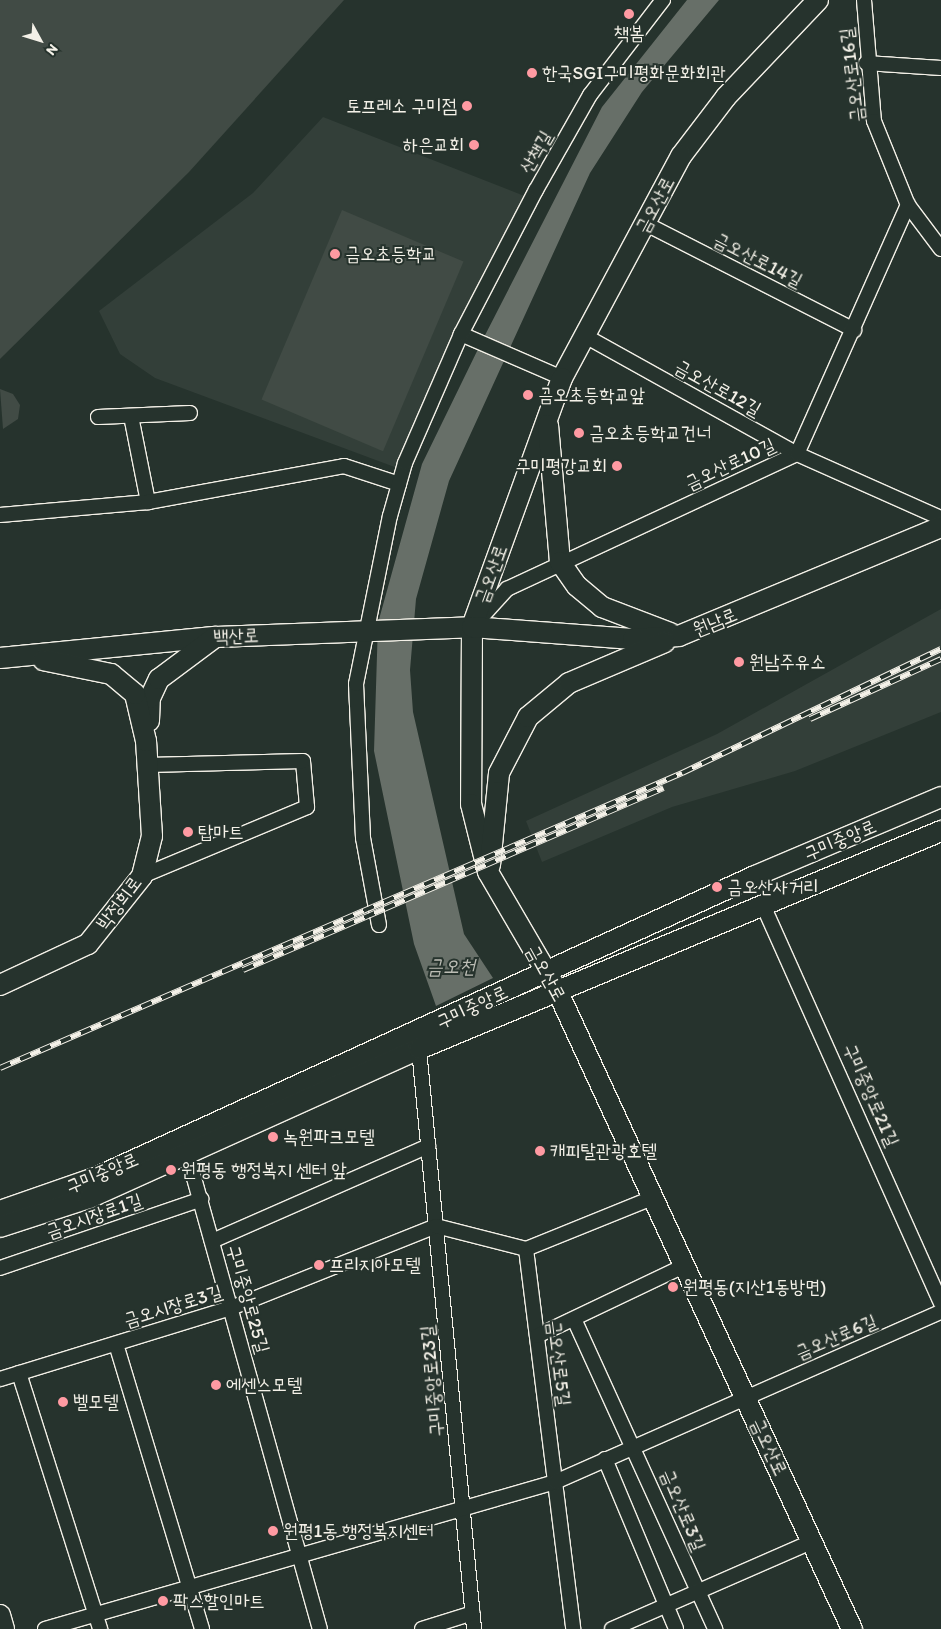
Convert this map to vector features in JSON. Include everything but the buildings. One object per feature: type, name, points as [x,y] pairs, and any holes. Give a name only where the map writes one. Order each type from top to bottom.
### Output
[{"type":"street","name":"산책길","points":[[380,925],[362,838],[356,684],[365,632],[399,484],[461,334],[590,95],[663,0]]},
{"type":"street","name":"금오산로","points":[[818,0],[698,132],[644,223],[587,337],[562,378],[472,627],[471,804],[479,850],[490,876],[553,981],[655,1196],[852,1629]]},
{"type":"street","name":"금오산로16길","points":[[864,0],[866,63],[874,122],[908,205],[941,249]]},
{"type":"street","points":[[866,63],[941,68]]},
{"type":"street","name":"금오산로10길","points":[[472,627],[507,588],[797,454],[854,330],[908,205]]},
{"type":"street","name":"금오산로14길","points":[[644,223],[854,330]]},
{"type":"street","points":[[461,334],[562,378]]},
{"type":"street","name":"금오산로12길","points":[[587,337],[797,454],[941,518]]},
{"type":"street","points":[[98,417],[190,413]]},
{"type":"street","points":[[132,416],[148,502]]},
{"type":"street","points":[[547,417],[560,562],[577,586],[602,607],[679,636]]},
{"type":"street","points":[[0,515],[148,502],[344,466],[399,484]]},
{"type":"street","name":"원남로","points":[[472,627],[633,639],[679,636],[941,526]]},
{"type":"street","name":"백산로","points":[[0,658],[216,637],[472,627]]},
{"type":"street","points":[[490,876],[499,774],[528,717],[569,683],[679,636]]},
{"type":"street","points":[[148,765],[152,688],[167,671],[216,637]]},
{"type":"street","points":[[21,655],[111,674],[129,684],[141,710],[148,765]]},
{"type":"street","points":[[142,876],[306,806],[303,761],[148,765]]},
{"type":"street","name":"박정희로","points":[[0,985],[88,944],[142,876],[152,836],[148,765]]},
{"type":"street","name":"구미중앙로","points":[[0,1227],[89,1198],[419,1049],[755,876],[941,797]]},
{"type":"street","name":"구미중앙로","points":[[0,1211],[95,1178],[553,981],[762,903],[941,831]]},
{"type":"street","name":"구미중앙로21길","points":[[762,903],[941,1303]]},
{"type":"street","name":"구미중앙로23길","points":[[419,1049],[474,1629]]},
{"type":"street","points":[[212,1242],[428,1146]]},
{"type":"street","name":"구미중앙로25길","points":[[188,1153],[320,1629]]},
{"type":"street","points":[[436,1226],[526,1249],[655,1196]]},
{"type":"street","name":"금오시장로1길","points":[[0,1268],[200,1199]]},
{"type":"street","name":"금오시장로3길","points":[[0,1379],[231,1308],[436,1226]]},
{"type":"street","name":"금오산로5길","points":[[526,1249],[555,1482]]},
{"type":"street","points":[[537,1336],[686,1265]]},
{"type":"street","name":"금오산로6길","points":[[746,1396],[941,1312]]},
{"type":"street","name":"금오산로5길","points":[[574,1319],[634,1445]]},
{"type":"street","name":"금오시장로3길","points":[[116,1344],[202,1629]]},
{"type":"street","points":[[19,1373],[100,1629]]},
{"type":"street","points":[[45,1629],[555,1482],[746,1396]]},
{"type":"street","name":"금오산로3길","points":[[634,1445],[715,1629]]},
{"type":"street","points":[[605,1459],[676,1629]]},
{"type":"street","points":[[555,1482],[573,1629]]},
{"type":"street","points":[[612,1629],[812,1541]]},
{"type":"street","points":[[422,1629],[473,1613]]},
{"type":"street","points":[[0,1615],[4,1629]]},
{"type":"shaded area","points":[[0,0],[344,0],[189,172],[0,359]]},
{"type":"shaded area","name":"금오초등학교","points":[[323,117],[527,197],[400,469],[155,378],[120,354],[99,311],[253,193]]},
{"type":"shaded area","points":[[342,210],[464,262],[383,451],[262,400]]},
{"type":"shaded area","points":[[0,389],[13,394],[20,405],[18,419],[3,429]]},
{"type":"shaded area","points":[[941,609],[941,712],[795,771],[672,807],[542,862],[526,821],[717,734]]},
{"type":"water","name":"금오천","points":[[687,0],[719,0],[642,92],[590,173],[449,481],[416,599],[410,670],[413,712],[464,934],[493,978],[436,1006],[414,944],[374,751],[378,623],[422,464],[481,343],[602,107]]},
{"type":"railway","points":[[0,1068],[682,773],[941,649]]},
{"type":"railway","points":[[810,719],[941,659]]},
{"type":"railway","points":[[243,970],[663,788]]},
{"type":"place","name":"책봄","points":[[629,14]]},
{"type":"place","name":"한국SGI구미평화문화회관","points":[[532,73]]},
{"type":"place","name":"토프레소 구미점","points":[[467,106]]},
{"type":"place","name":"하은교회","points":[[474,145]]},
{"type":"place","name":"금오초등학교","points":[[335,254]]},
{"type":"place","name":"금오초등학교앞","points":[[528,395]]},
{"type":"place","name":"금오초등학교건너","points":[[579,433]]},
{"type":"place","name":"구미평강교회","points":[[617,466]]},
{"type":"place","name":"원남주유소","points":[[739,662]]},
{"type":"place","name":"탑마트","points":[[188,832]]},
{"type":"place","name":"금오산사거리","points":[[717,887]]},
{"type":"place","name":"녹원파크모텔","points":[[273,1137]]},
{"type":"place","name":"캐피탈관광호텔","points":[[540,1151]]},
{"type":"place","name":"원평동 행정복지 센터 앞","points":[[171,1170]]},
{"type":"place","name":"프리지아모텔","points":[[319,1265]]},
{"type":"place","name":"원평동(지산1동방면)","points":[[673,1287]]},
{"type":"place","name":"에센스모텔","points":[[216,1385]]},
{"type":"place","name":"벨모텔","points":[[63,1402]]},
{"type":"place","name":"원평1동 행정복지센터","points":[[273,1531]]},
{"type":"place","name":"팍스할인마트","points":[[163,1601]]}]
